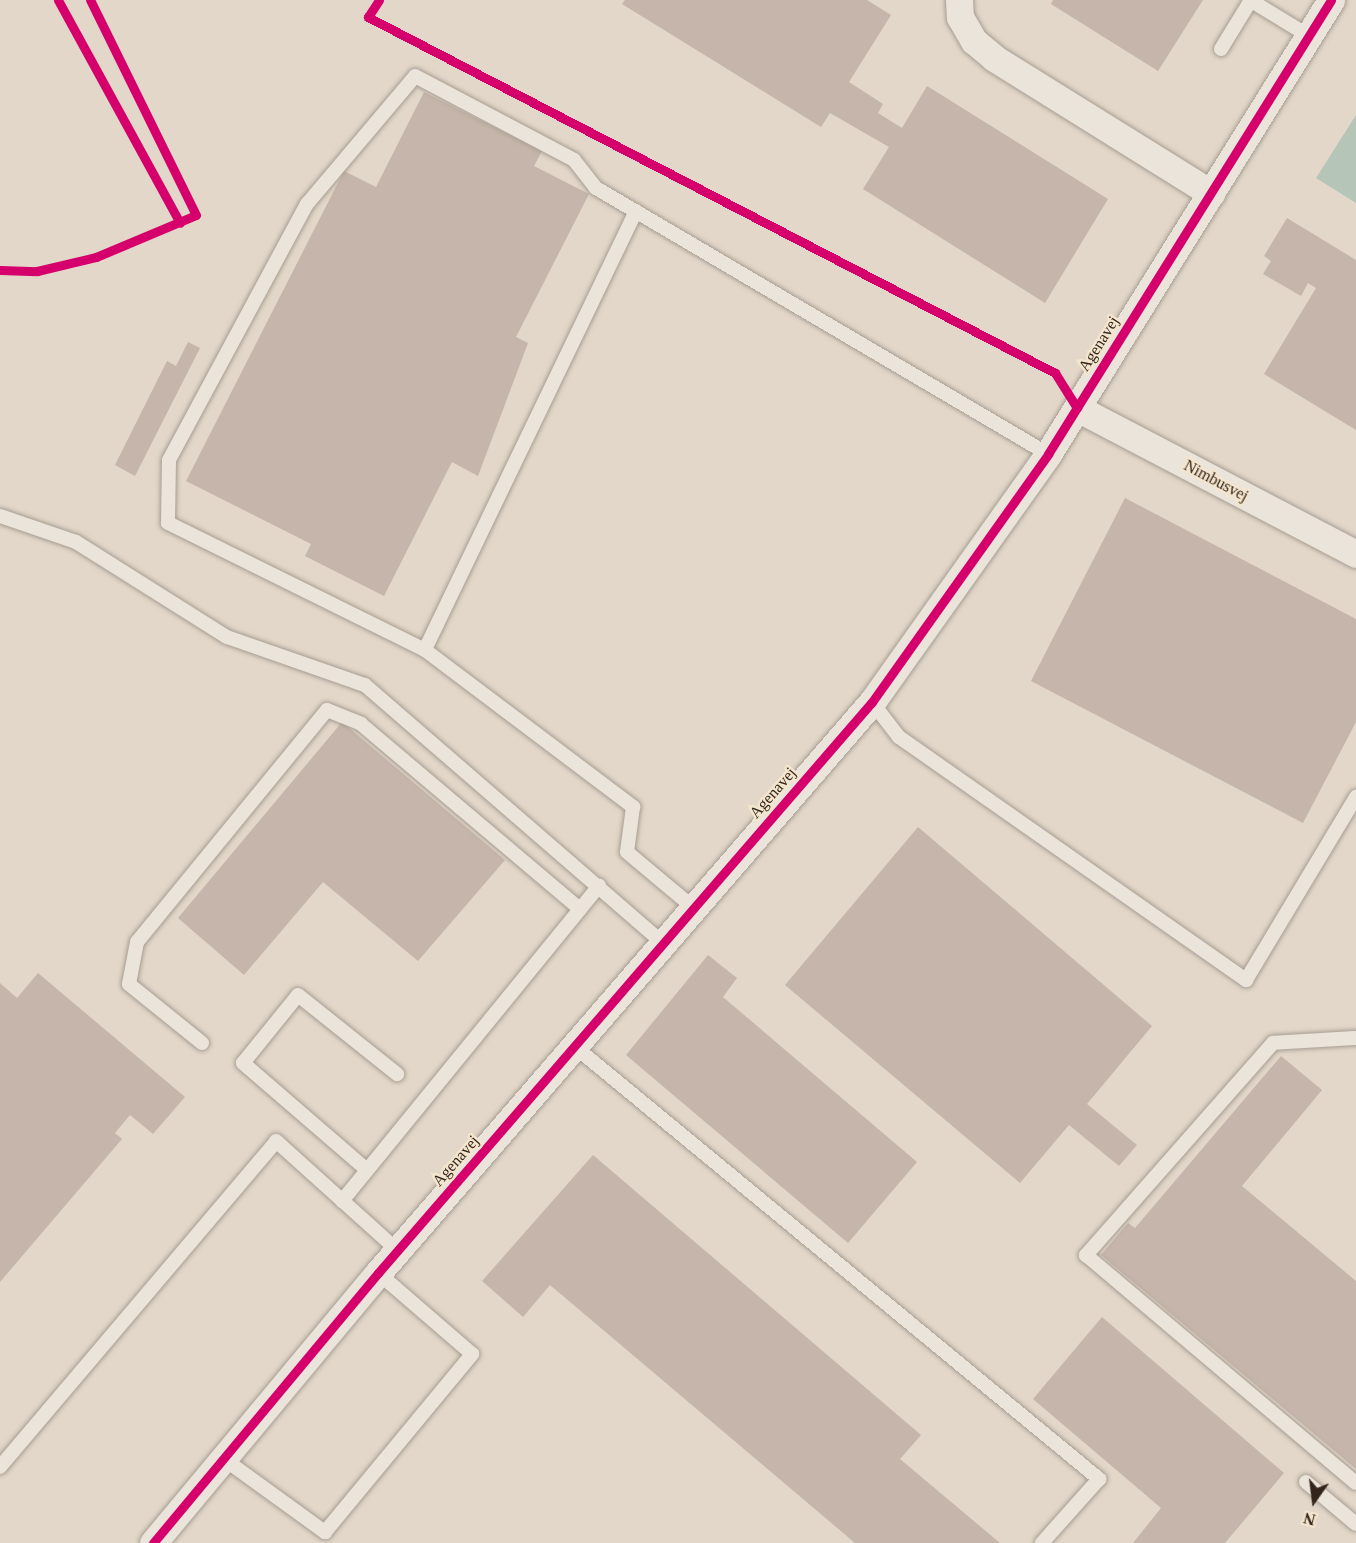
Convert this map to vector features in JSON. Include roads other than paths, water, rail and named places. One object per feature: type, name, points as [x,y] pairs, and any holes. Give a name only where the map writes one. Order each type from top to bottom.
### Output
[{"type":"street","points":[[959,0],[960,17],[974,41],[994,58],[1211,193]]},
{"type":"street","name":"Agenavej","points":[[153,1543],[378,1273],[872,702],[1048,454],[1331,0]]},
{"type":"street","name":"Nimbusvej","points":[[1077,408],[1356,554]]},
{"type":"lane","points":[[1221,50],[1250,0],[1309,36]]},
{"type":"lane","points":[[694,908],[627,852],[633,807],[425,651],[168,522],[169,460],[308,204],[415,76],[574,160],[596,188],[1048,454]]},
{"type":"lane","points":[[425,651],[636,212]]},
{"type":"lane","points":[[0,516],[76,542],[227,637],[365,685],[663,943]]},
{"type":"lane","points":[[872,702],[898,737],[1246,980],[1356,797]]},
{"type":"lane","points":[[202,1043],[129,984],[137,942],[327,710],[361,724],[580,909]]},
{"type":"lane","points":[[342,1201],[599,886]]},
{"type":"lane","points":[[367,1170],[243,1063],[298,995],[397,1074]]},
{"type":"lane","points":[[1356,1038],[1273,1043],[1086,1256],[1356,1482]]},
{"type":"lane","points":[[574,1047],[1099,1479],[1042,1543]]},
{"type":"lane","points":[[0,1467],[276,1142],[398,1251]]},
{"type":"lane","points":[[224,1459],[325,1532],[472,1354],[378,1273]]},
{"type":"lane","points":[[1306,1482],[1356,1524]]}]
